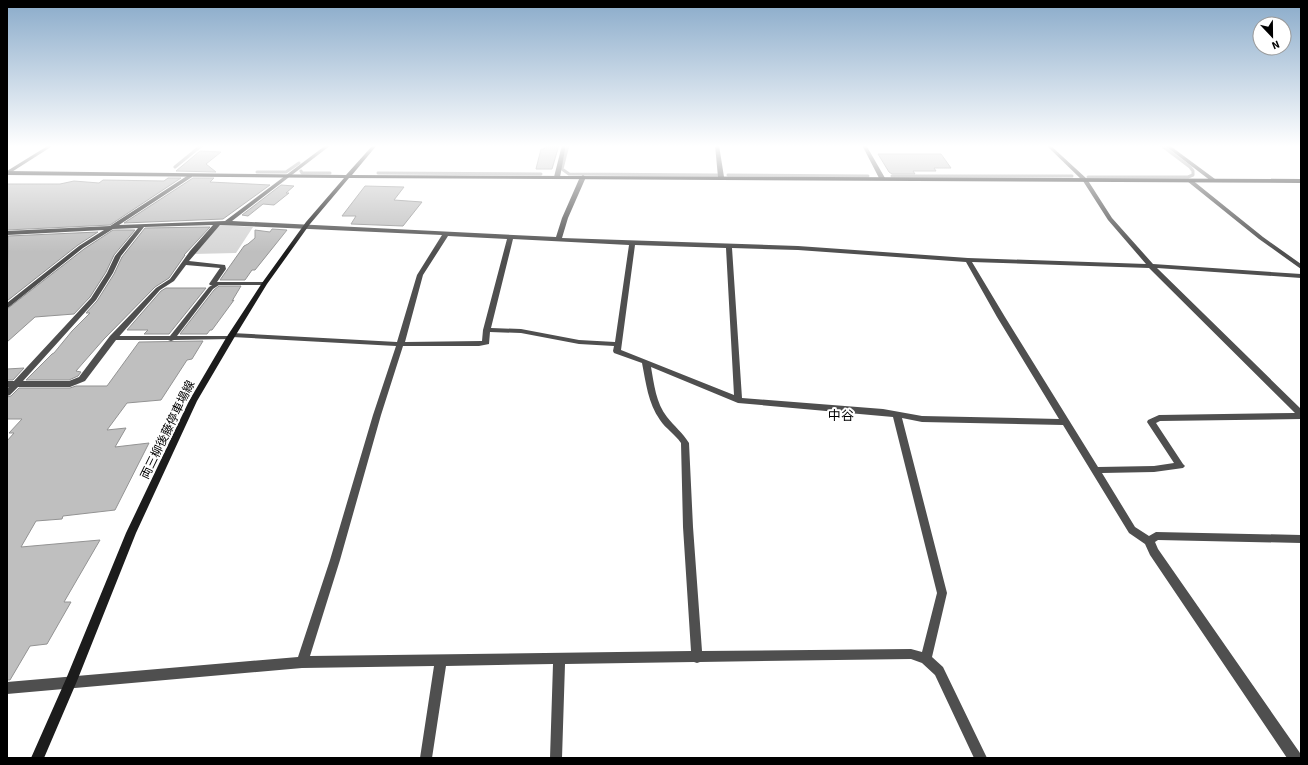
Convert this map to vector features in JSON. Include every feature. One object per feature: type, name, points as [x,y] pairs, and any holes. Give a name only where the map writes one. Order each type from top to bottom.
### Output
[{"type":"main road","name":"両三柳後藤停車場線","points":[[37,758],[71,681],[131,533],[194,401],[264,284],[305,227],[345,181]]},
{"type":"main road","points":[[1275,181],[1301,181]]},
{"type":"street","points":[[7,306],[53,268],[109,228],[183,181]]},
{"type":"street","points":[[226,223],[282,181]]},
{"type":"street","points":[[559,240],[565,218],[581,181]]},
{"type":"street","points":[[1085,181],[1110,219],[1151,266],[1301,415]]},
{"type":"street","points":[[1191,181],[1261,238],[1301,267]]},
{"type":"street","points":[[11,384],[70,384],[79,381],[113,338],[158,289],[172,280],[192,252],[218,223]]},
{"type":"street","points":[[7,233],[226,223],[559,240],[798,248],[968,260],[1151,266],[1301,276]]},
{"type":"street","points":[[7,393],[11,384],[64,333],[94,298],[110,273],[118,256],[142,226]]},
{"type":"street","points":[[302,662],[335,560],[420,275],[446,234]]},
{"type":"street","points":[[231,337],[283,337],[311,340],[400,344],[479,344],[486,342],[487,330],[510,237]]},
{"type":"street","points":[[632,243],[617,352],[646,362],[738,400],[883,412],[922,419],[1065,422]]},
{"type":"street","points":[[729,246],[738,400]]},
{"type":"street","points":[[968,260],[1001,317],[1132,530],[1149,541],[1154,552],[1295,758]]},
{"type":"street","points":[[185,263],[223,266],[212,284],[264,284]]},
{"type":"street","points":[[487,330],[521,331],[579,342],[618,344]]},
{"type":"street","points":[[646,362],[657,409],[664,420],[680,434],[685,443],[688,527],[697,658]]},
{"type":"street","points":[[897,415],[942,593],[926,659]]},
{"type":"street","points":[[1095,470],[1154,469],[1180,466],[1151,422],[1160,418],[1301,415]]},
{"type":"street","points":[[1149,541],[1156,536],[1301,539]]},
{"type":"street","points":[[7,688],[71,681],[302,662],[559,660],[911,654],[926,659],[940,671],[981,758]]},
{"type":"street","points":[[426,758],[441,660]]},
{"type":"street","points":[[556,758],[559,660]]},
{"type":"lane","points":[[171,339],[211,288],[217,284]]},
{"type":"lane","points":[[113,338],[171,339],[231,337]]},
{"type":"shaded area","points":[[220,225],[253,227],[236,253],[193,254]]},
{"type":"building","points":[[74,181],[99,183],[102,181],[177,181],[110,225],[7,230],[7,184],[60,184]]},
{"type":"building","points":[[189,181],[270,185],[223,219],[124,223]]},
{"type":"building","points":[[281,185],[294,186],[286,193],[289,193],[274,205],[263,204],[248,216],[242,215]]},
{"type":"building","points":[[365,186],[404,187],[394,200],[422,202],[403,226],[351,224],[356,216],[342,216]]},
{"type":"building","points":[[210,227],[184,255],[169,278],[155,287],[104,339],[76,371],[81,372],[78,376],[69,380],[26,380],[54,353],[72,331],[90,313],[86,313],[97,301],[114,274],[122,257],[145,228]]},
{"type":"building","points":[[272,229],[287,230],[255,270],[252,270],[245,280],[220,280],[244,246],[255,238],[255,230],[270,232]]},
{"type":"building","points":[[113,230],[135,230],[114,255],[106,272],[90,297],[74,314],[35,317],[7,342],[7,309],[84,249]]},
{"type":"building","points":[[98,232],[78,245],[7,301],[8,236]]},
{"type":"building","points":[[219,286],[241,286],[232,301],[234,300],[212,330],[210,330],[207,334],[180,334],[214,290]]},
{"type":"building","points":[[166,288],[206,288],[169,334],[144,334],[148,330],[127,330],[161,291]]},
{"type":"building","points":[[203,341],[192,359],[187,360],[161,400],[127,403],[107,430],[126,428],[115,447],[149,443],[115,510],[63,516],[62,519],[36,521],[21,547],[100,540],[64,602],[71,602],[47,644],[30,646],[10,680],[7,680],[7,441],[14,433],[9,433],[22,419],[7,419],[7,397],[11,396],[19,388],[107,386],[139,342]]},
{"type":"building","points":[[24,368],[13,380],[7,380],[7,369]]},
{"type":"district","name":"中谷","points":[[841,416]]}]
